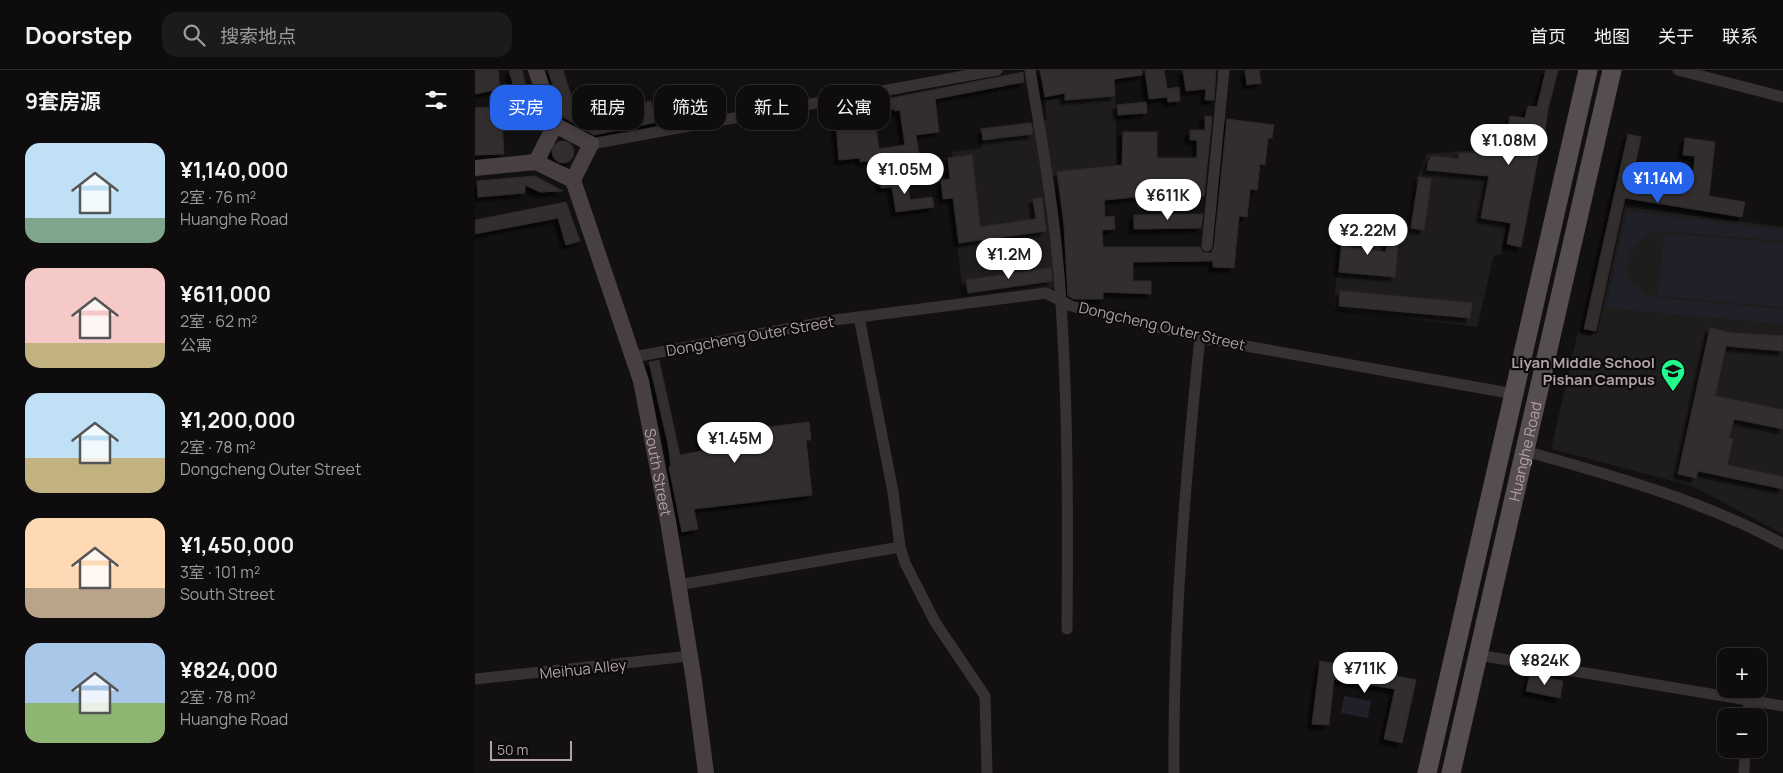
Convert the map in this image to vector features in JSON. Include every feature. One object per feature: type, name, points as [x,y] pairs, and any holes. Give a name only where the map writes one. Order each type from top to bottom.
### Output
[{"type":"main road","name":"Huanghe Road","points":[[1427,773],[1588,70]]},
{"type":"main road","name":"Huanghe Road","points":[[1451,773],[1612,70]]},
{"type":"street","points":[[536,70],[541,85]]},
{"type":"street","points":[[562,129],[591,144],[997,70]]},
{"type":"street","points":[[1030,70],[1047,172],[1061,299],[1069,493],[1067,629]]},
{"type":"street","points":[[1207,246],[1224,70]]},
{"type":"street","points":[[1677,70],[1783,97]]},
{"type":"street","points":[[536,162],[552,130]]},
{"type":"street","points":[[475,168],[536,162],[573,180],[591,144]]},
{"type":"street","name":"South Street","points":[[573,180],[633,357],[653,436],[690,656],[705,773]]},
{"type":"street","name":"Dongcheng Outer Street","points":[[633,357],[859,317],[1046,293],[1061,299],[1071,306],[1200,337],[1514,394]]},
{"type":"street","points":[[859,317],[893,492],[900,547],[905,563],[935,622],[985,696],[987,773]]},
{"type":"street","points":[[1173,773],[1176,627],[1183,500],[1200,337]]},
{"type":"street","points":[[1525,451],[1608,474],[1709,508],[1746,524],[1783,544]]},
{"type":"street","points":[[678,585],[900,547]]},
{"type":"street","points":[[1478,655],[1783,706]]},
{"type":"street","name":"Meihua Alley","points":[[475,679],[690,656]]},
{"type":"street","points":[[1748,708],[1749,700]]},
{"type":"street","points":[[1743,773],[1744,758]]},
{"type":"shaded area","points":[[1115,79],[1117,182],[1044,190],[1056,287],[964,299],[955,229],[962,228],[952,152],[982,148],[980,128],[1047,120],[1045,100],[1063,98],[1063,92],[1086,81]]},
{"type":"shaded area","points":[[1490,149],[1517,154],[1513,154],[1499,224],[1506,225],[1501,255],[1494,255],[1477,327],[1333,309],[1343,216],[1410,223],[1416,181],[1427,154]]},
{"type":"shaded area","name":"Liyan Middle School Pishan Campus","points":[[1625,207],[1783,227],[1783,534],[1692,486],[1551,449],[1578,331],[1597,335]]},
{"type":"shaded area","points":[[1627,211],[1783,230],[1783,241],[1659,231],[1643,238],[1632,250],[1629,258],[1628,274],[1631,283],[1651,297],[1783,309],[1783,324],[1606,308]]},
{"type":"shaded area","points":[[1664,233],[1783,243],[1783,307],[1658,296]]},
{"type":"shaded area","points":[[1344,696],[1371,701],[1368,718],[1341,713]]},
{"type":"building","points":[[475,70],[498,70],[500,85],[490,85],[490,91],[475,94]]},
{"type":"building","points":[[509,70],[522,70],[526,85],[513,85]]},
{"type":"building","points":[[548,70],[563,70],[572,98],[572,122],[563,117],[562,114],[562,85],[553,85]]},
{"type":"building","points":[[1040,70],[1142,70],[1142,75],[1114,79],[1115,96],[1065,100],[1065,93],[1045,97]]},
{"type":"building","points":[[1145,70],[1164,70],[1167,89],[1179,87],[1180,101],[1168,102],[1167,97],[1149,99]]},
{"type":"building","points":[[1183,70],[1216,70],[1214,100],[1205,100],[1206,89],[1186,91]]},
{"type":"building","points":[[1245,70],[1259,70],[1261,83],[1247,85]]},
{"type":"building","points":[[1546,70],[1558,70],[1548,109],[1542,154],[1539,153],[1521,247],[1507,244],[1511,223],[1481,218],[1489,176],[1427,170],[1428,162],[1432,156],[1459,159],[1459,153],[1504,154],[1510,116],[1525,118],[1528,106],[1537,107]]},
{"type":"building","points":[[1023,72],[1024,82],[935,99],[939,132],[916,135],[919,154],[860,162],[860,158],[839,160],[837,130],[876,130],[879,149],[905,145],[900,110],[890,110],[890,98]]},
{"type":"building","points":[[651,101],[654,109],[654,123],[644,125],[644,102]]},
{"type":"building","points":[[1146,102],[1147,113],[1118,115],[1117,105]]},
{"type":"building","points":[[490,107],[490,130],[502,130],[504,154],[475,155],[475,108]]},
{"type":"building","points":[[1205,116],[1212,117],[1204,196],[1158,195],[1104,200],[1105,217],[1114,216],[1115,229],[1102,230],[1103,247],[1200,247],[1203,252],[1211,253],[1214,247],[1227,119],[1274,125],[1272,138],[1268,138],[1265,165],[1260,164],[1257,190],[1250,189],[1247,217],[1239,216],[1234,268],[1213,267],[1213,261],[1133,262],[1133,281],[1151,281],[1151,294],[1103,292],[1103,299],[1074,299],[1068,296],[1064,224],[1057,172],[1122,165],[1123,132],[1157,132],[1157,158],[1197,158],[1197,140],[1190,140],[1190,130],[1205,130]]},
{"type":"building","points":[[1031,123],[1033,134],[983,140],[982,129]]},
{"type":"building","points":[[585,130],[618,130],[594,135]]},
{"type":"building","points":[[1628,134],[1641,137],[1631,184],[1669,190],[1671,174],[1693,177],[1695,156],[1683,155],[1685,138],[1715,142],[1709,196],[1745,202],[1742,217],[1625,198],[1596,331],[1584,329]]},
{"type":"building","points":[[563,141],[571,144],[574,152],[571,160],[563,163],[555,160],[552,152],[555,144]]},
{"type":"building","points":[[972,155],[980,227],[1036,219],[1033,199],[1042,198],[1046,231],[959,243],[953,198],[943,199],[941,180],[950,179],[948,158]]},
{"type":"building","points":[[923,161],[925,180],[914,181],[912,162]]},
{"type":"building","points":[[535,176],[563,191],[540,192],[525,185],[525,193],[478,197],[477,181]]},
{"type":"building","points":[[907,177],[910,200],[932,197],[934,207],[896,212],[892,187],[881,188],[880,179]]},
{"type":"building","points":[[1419,177],[1431,179],[1424,230],[1411,228]]},
{"type":"building","points":[[566,202],[580,241],[566,245],[558,218],[475,234],[475,220]]},
{"type":"building","points":[[1203,214],[1201,228],[1134,229],[1134,215]]},
{"type":"building","points":[[1344,217],[1353,218],[1350,248],[1386,252],[1388,233],[1399,234],[1395,277],[1339,272]]},
{"type":"building","points":[[1051,268],[1052,281],[968,293],[966,280]]},
{"type":"building","points":[[1340,291],[1472,303],[1470,318],[1339,306]]},
{"type":"building","points":[[1710,328],[1732,333],[1783,336],[1783,351],[1726,346],[1715,396],[1783,410],[1783,429],[1734,419],[1729,438],[1733,439],[1727,465],[1783,477],[1783,489],[1698,471],[1696,478],[1678,474]]},
{"type":"building","points":[[659,360],[680,455],[702,451],[701,435],[809,422],[811,440],[806,440],[812,495],[694,509],[698,529],[682,532],[669,467],[671,466],[668,444],[649,362]]},
{"type":"building","points":[[1320,661],[1397,674],[1397,676],[1416,680],[1402,743],[1384,739],[1395,689],[1334,679],[1329,725],[1312,724]]},
{"type":"building","points":[[1530,675],[1563,681],[1560,698],[1526,691]]},
{"type":"place","name":"Liyan Middle School Pishan Campus","points":[[1673,392]]}]
